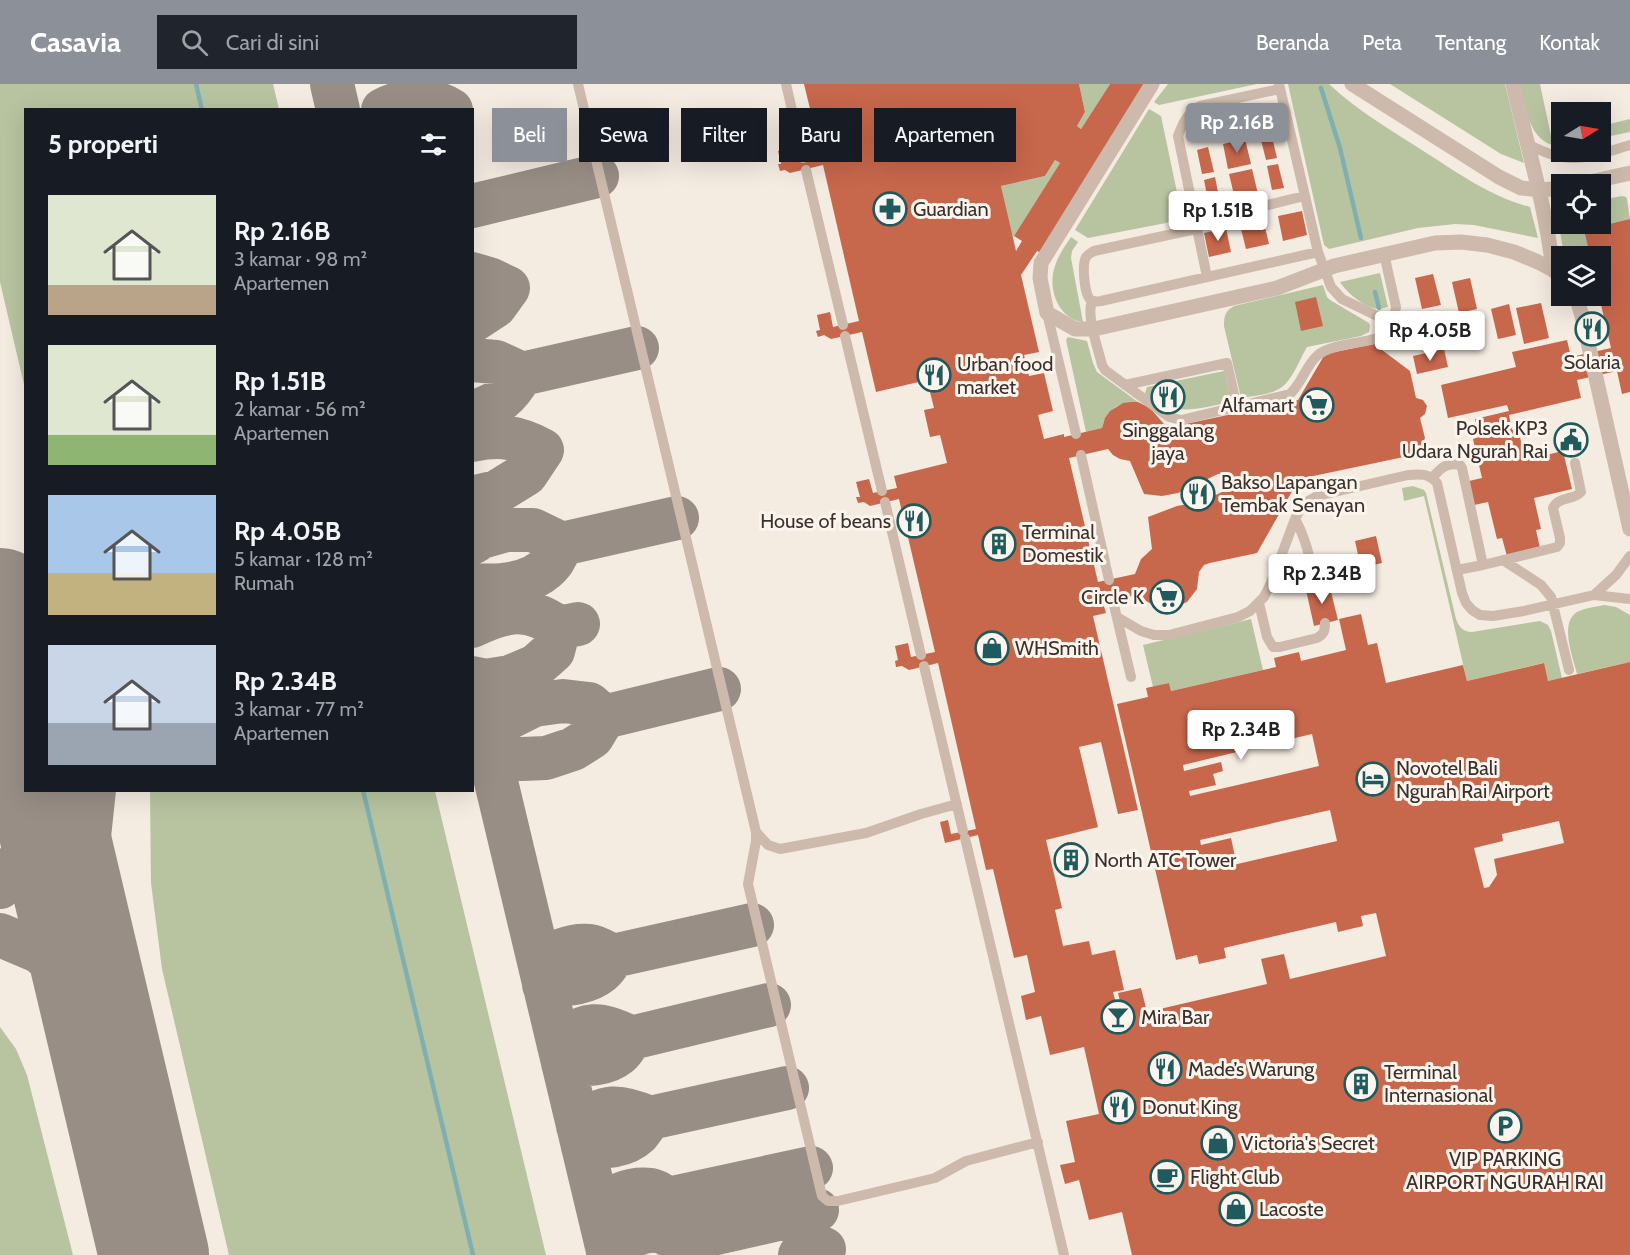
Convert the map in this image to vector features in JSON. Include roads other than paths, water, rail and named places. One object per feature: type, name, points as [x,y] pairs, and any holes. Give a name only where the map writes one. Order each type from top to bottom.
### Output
[{"type":"street","points":[[1152,84],[1041,263],[1040,278],[1047,313],[1075,329],[1094,329],[1277,288],[1324,270],[1435,243],[1461,242],[1487,245],[1538,261],[1551,270]]},
{"type":"street","points":[[1352,84],[1499,177],[1521,188],[1551,189]]},
{"type":"street","points":[[1513,84],[1540,190],[1551,248]]},
{"type":"street","points":[[1611,177],[1630,173]]},
{"type":"street","points":[[1579,306],[1630,528]]},
{"type":"lane","points":[[578,84],[756,832],[748,884],[821,1191],[825,1200],[838,1201],[934,1178],[966,1161],[1038,1142]]},
{"type":"lane","points":[[786,84],[792,108]]},
{"type":"lane","points":[[1207,278],[1178,136],[1183,122],[1200,106],[1279,86],[1318,252],[1331,287],[1342,299],[1392,323]]},
{"type":"lane","points":[[1527,144],[1551,154],[1574,158],[1630,145]]},
{"type":"lane","points":[[806,170],[921,655]]},
{"type":"lane","points":[[1232,214],[1305,196]]},
{"type":"lane","points":[[1092,301],[1086,292],[1083,266],[1088,255],[1094,251],[1196,229]]},
{"type":"lane","points":[[1092,301],[1101,301],[1318,252]]},
{"type":"lane","points":[[1092,301],[1090,306],[1094,329],[1105,370],[1169,417],[1181,420],[1290,394],[1318,355],[1328,350],[1382,337],[1392,323],[1396,308],[1384,254]]},
{"type":"lane","points":[[1047,313],[1076,434]]},
{"type":"lane","points":[[1125,385],[1227,363],[1237,407]]},
{"type":"lane","points":[[1081,455],[1109,580]]},
{"type":"lane","points":[[1457,570],[1557,547],[1560,538],[1553,508],[1558,501],[1574,497],[1581,492],[1575,463]]},
{"type":"lane","points":[[1432,478],[1442,467],[1456,464],[1462,468],[1483,565]]},
{"type":"lane","points":[[1117,617],[1141,631],[1154,635],[1168,634],[1238,617],[1259,603],[1271,583],[1303,504],[1317,496],[1419,474],[1428,475],[1437,483],[1466,603],[1480,615],[1493,616],[1594,595],[1630,598]]},
{"type":"lane","points":[[1295,519],[1306,542],[1316,587]]},
{"type":"lane","points":[[1594,595],[1616,575],[1630,556]]},
{"type":"lane","points":[[1503,560],[1541,585],[1551,597],[1569,670]]},
{"type":"lane","points":[[1113,601],[1131,677]]},
{"type":"lane","points":[[1259,603],[1267,637],[1273,647],[1322,636],[1325,623]]},
{"type":"lane","points":[[924,666],[1064,1255]]},
{"type":"lane","points":[[756,832],[768,845],[780,849],[866,833],[921,813],[957,804]]},
{"type":"waterway","points":[[196,84],[202,108]]},
{"type":"waterway","points":[[1321,88],[1340,148],[1361,238]]},
{"type":"waterway","points":[[1375,292],[1379,308]]},
{"type":"waterway","points":[[363,792],[473,1255]]},
{"type":"place","name":"Guardian","points":[[890,209]]},
{"type":"place","name":"Solaria","points":[[1592,329]]},
{"type":"place","name":"Urban food market","points":[[934,375]]},
{"type":"place","name":"Singgalang jaya","points":[[1168,397]]},
{"type":"place","name":"Alfamart","points":[[1317,405]]},
{"type":"place","name":"Polsek KP3 Udara Ngurah Rai","points":[[1571,440]]},
{"type":"place","name":"Bakso Lapangan Tembak Senayan","points":[[1198,494]]},
{"type":"place","name":"House of beans","points":[[914,521]]},
{"type":"place","name":"Terminal Domestik","points":[[999,544]]},
{"type":"place","name":"Circle K","points":[[1167,597]]},
{"type":"place","name":"WHSmith","points":[[992,648]]},
{"type":"place","name":"Novotel Bali Ngurah Rai Airport","points":[[1373,779]]},
{"type":"place","name":"North ATC Tower","points":[[1071,860]]},
{"type":"place","name":"Mira Bar","points":[[1118,1017]]},
{"type":"place","name":"Made’s Warung","points":[[1165,1069]]},
{"type":"place","name":"Terminal Internasional","points":[[1361,1084]]},
{"type":"place","name":"Donut King","points":[[1119,1107]]},
{"type":"place","name":"VIP PARKING AIRPORT NGURAH RAI","points":[[1505,1126]]},
{"type":"place","name":"Victoria's Secret","points":[[1218,1143]]},
{"type":"place","name":"Flight Club","points":[[1167,1177]]},
{"type":"place","name":"Lacoste","points":[[1236,1209]]}]
